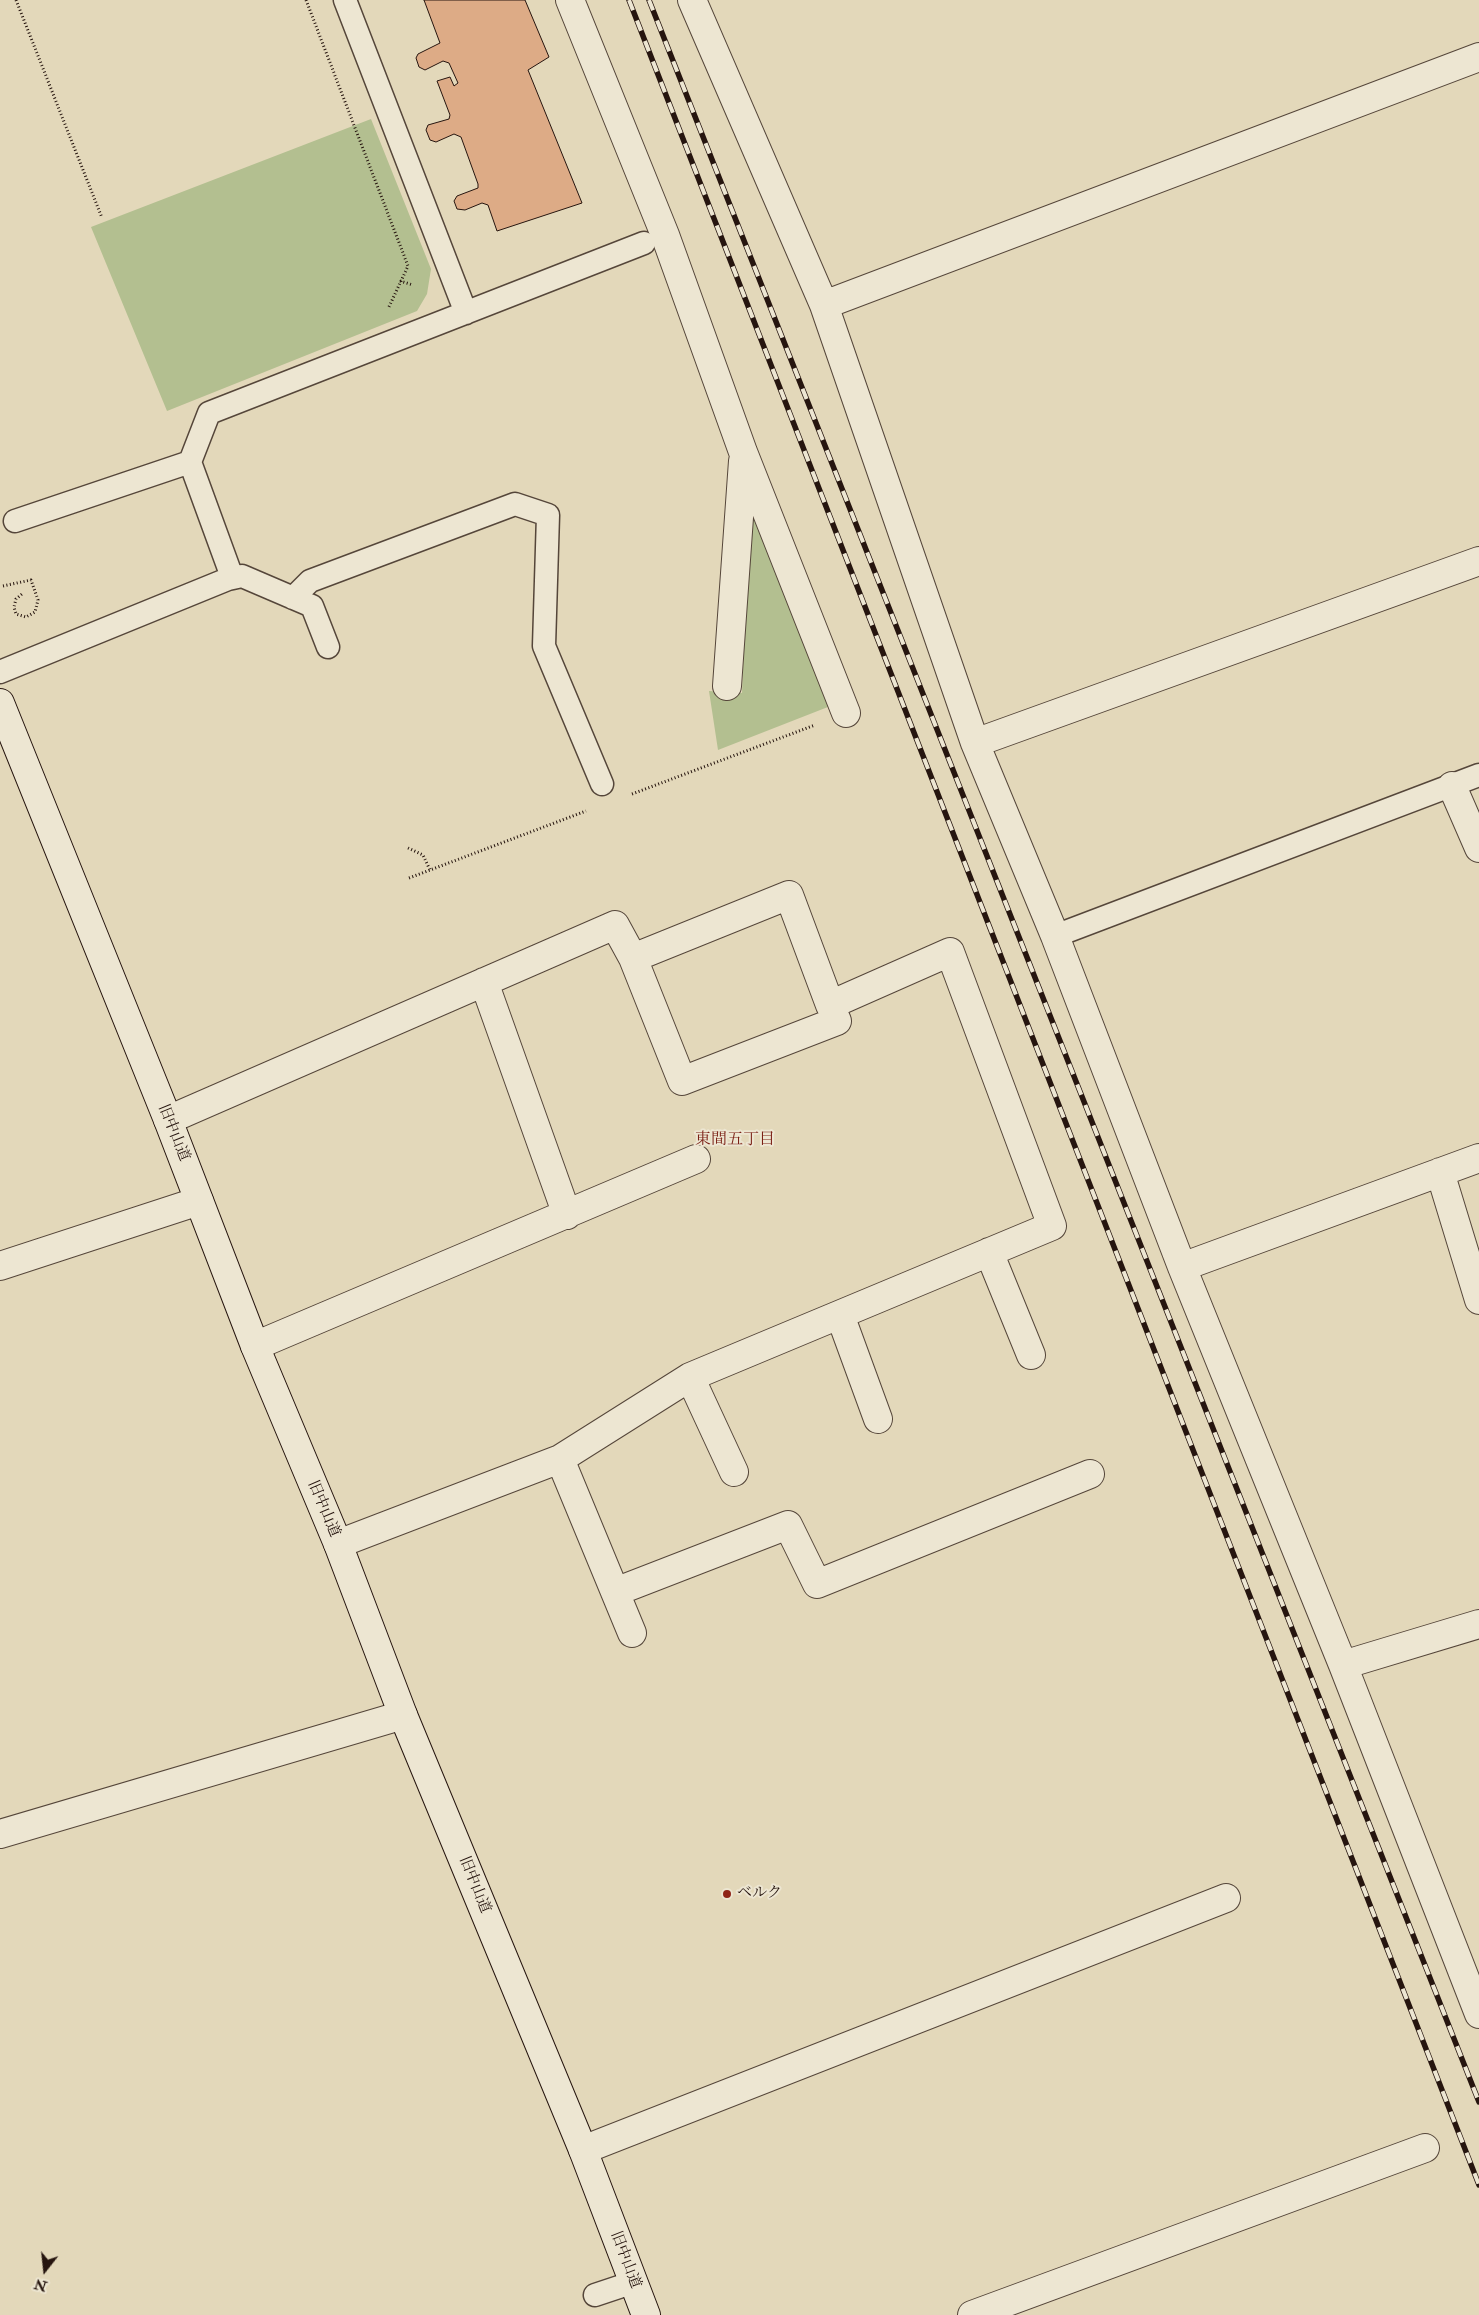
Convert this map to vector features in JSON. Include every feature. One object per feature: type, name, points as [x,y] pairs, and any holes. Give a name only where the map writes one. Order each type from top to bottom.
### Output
[{"type":"street","points":[[570,0],[665,235],[743,452],[846,714]]},
{"type":"street","points":[[692,0],[824,305],[976,742],[1055,936],[1182,1267],[1343,1665],[1479,2014]]},
{"type":"street","points":[[824,305],[1479,57]]},
{"type":"street","points":[[728,686],[743,452]]},
{"type":"street","points":[[976,742],[1479,561]]},
{"type":"street","name":"旧中山道","points":[[0,703],[168,1120],[255,1346],[338,1544],[403,1714],[583,2150],[646,2315]]},
{"type":"street","points":[[1452,786],[1479,848]]},
{"type":"street","points":[[168,1120],[616,925],[633,958],[682,1080],[837,1021],[790,895],[633,958]]},
{"type":"street","points":[[338,1544],[560,1459],[690,1377],[1052,1226],[950,952],[830,1005]]},
{"type":"street","points":[[484,982],[568,1215]]},
{"type":"street","points":[[1182,1267],[1479,1158]]},
{"type":"street","points":[[255,1346],[568,1215],[696,1159]]},
{"type":"street","points":[[1440,1172],[1479,1300]]},
{"type":"street","points":[[0,1266],[200,1201]]},
{"type":"street","points":[[989,1252],[1031,1355]]},
{"type":"street","points":[[840,1315],[878,1420]]},
{"type":"street","points":[[690,1377],[734,1472]]},
{"type":"street","points":[[560,1459],[632,1632]]},
{"type":"street","points":[[615,1592],[788,1525],[817,1584],[1090,1474]]},
{"type":"street","points":[[1343,1665],[1479,1624]]},
{"type":"street","points":[[0,1834],[403,1714]]},
{"type":"street","points":[[583,2150],[1226,1898]]},
{"type":"street","points":[[972,2315],[1425,2148]]},
{"type":"lane","points":[[345,0],[466,313]]},
{"type":"lane","points":[[232,577],[190,462],[209,413],[644,243]]},
{"type":"lane","points":[[15,521],[190,462]]},
{"type":"lane","points":[[293,598],[310,581],[515,504],[548,515],[544,646],[602,784]]},
{"type":"lane","points":[[0,672],[232,577],[242,576],[312,606],[328,647]]},
{"type":"lane","points":[[1055,936],[1479,775]]},
{"type":"lane","points":[[594,2295],[634,2282]]},
{"type":"path","points":[[16,0],[102,218]]},
{"type":"path","points":[[306,0],[408,266],[387,311]]},
{"type":"path","points":[[400,281],[413,285]]},
{"type":"path","points":[[3,586],[31,580],[38,600],[35,612],[26,617],[16,614],[14,607],[16,599],[22,594]]},
{"type":"path","points":[[408,848],[423,855],[430,870]]},
{"type":"green space","points":[[371,119],[431,269],[427,294],[417,311],[167,411],[91,227]]},
{"type":"green space","points":[[750,506],[833,705],[718,750],[709,691],[742,693]]},
{"type":"building","points":[[424,0],[525,0],[549,57],[528,70],[582,203],[497,231],[488,205],[482,203],[465,210],[457,209],[454,201],[457,196],[478,188],[478,184],[461,137],[454,134],[436,142],[430,140],[426,130],[428,125],[449,119],[450,115],[437,81],[450,77],[454,86],[458,83],[449,63],[443,61],[425,70],[419,67],[416,58],[418,54],[440,43]]},
{"type":"railway","points":[[629,0],[1479,2185]]},
{"type":"railway","points":[[649,0],[1479,2102]]},
{"type":"place","name":"ベルク","points":[[727,1894]]},
{"type":"district","name":"東間五丁目","points":[[735,1141]]}]
